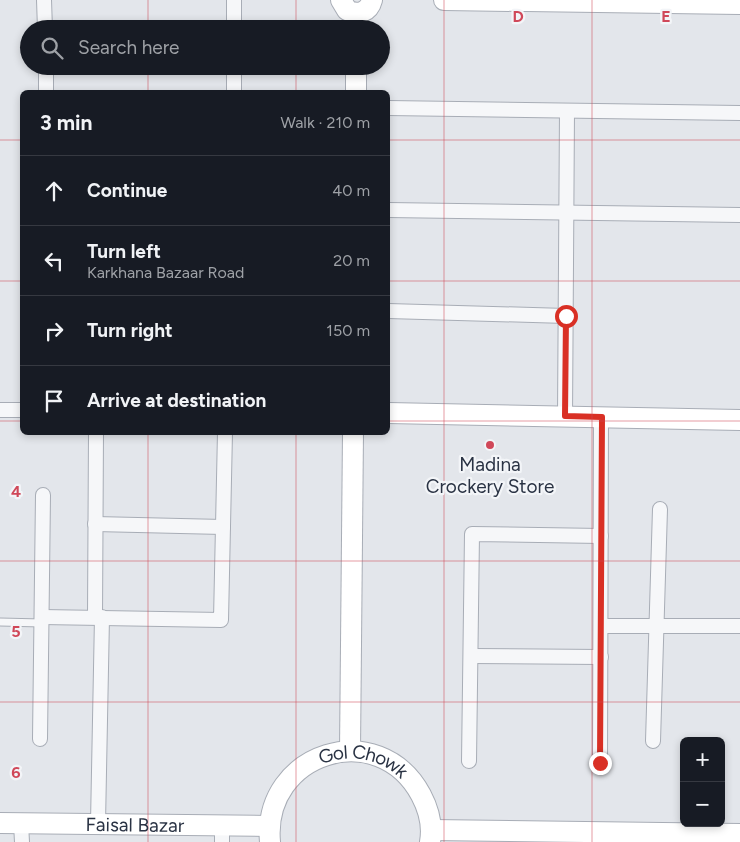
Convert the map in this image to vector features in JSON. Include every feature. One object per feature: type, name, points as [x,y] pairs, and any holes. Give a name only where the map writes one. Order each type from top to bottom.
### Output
[{"type":"main road","points":[[341,0],[355,20]]},
{"type":"main road","points":[[357,20],[369,8],[372,0]]},
{"type":"main road","points":[[444,0],[740,4]]},
{"type":"main road","points":[[356,75],[356,90]]},
{"type":"main road","points":[[390,413],[740,420]]},
{"type":"main road","points":[[350,751],[353,435]]},
{"type":"main road","name":"Gol Chowk","points":[[270,834],[274,802],[287,781],[305,765],[326,755],[350,751],[375,755],[398,766],[415,784],[427,806],[431,836]]},
{"type":"main road","name":"Faisal Bazar","points":[[0,823],[21,832],[98,824],[222,834],[270,834]]},
{"type":"main road","points":[[431,836],[620,837],[740,834]]},
{"type":"street","points":[[44,0],[45,20]]},
{"type":"street","points":[[234,0],[234,20]]},
{"type":"street","points":[[46,75],[46,90]]},
{"type":"street","points":[[234,75],[234,90]]},
{"type":"street","points":[[390,108],[740,113]]},
{"type":"street","points":[[565,416],[567,111]]},
{"type":"street","points":[[390,210],[740,215]]},
{"type":"street","points":[[390,311],[566,316]]},
{"type":"street","points":[[0,410],[20,410]]},
{"type":"street","points":[[600,763],[602,417]]},
{"type":"street","points":[[96,435],[98,824]]},
{"type":"street","points":[[42,620],[98,617],[221,620],[225,435]]},
{"type":"street","points":[[40,739],[44,495]]},
{"type":"street","points":[[653,741],[660,510]]},
{"type":"street","points":[[95,524],[223,527]]},
{"type":"street","points":[[469,761],[472,534],[601,536]]},
{"type":"street","points":[[601,626],[740,626]]},
{"type":"street","points":[[470,656],[600,657]]},
{"type":"lane","points":[[0,622],[42,620]]},
{"type":"place","name":"Madina Crockery Store","points":[[490,445]]},
{"type":"route","points":[[566,316],[565,416],[602,417],[600,763]]}]
